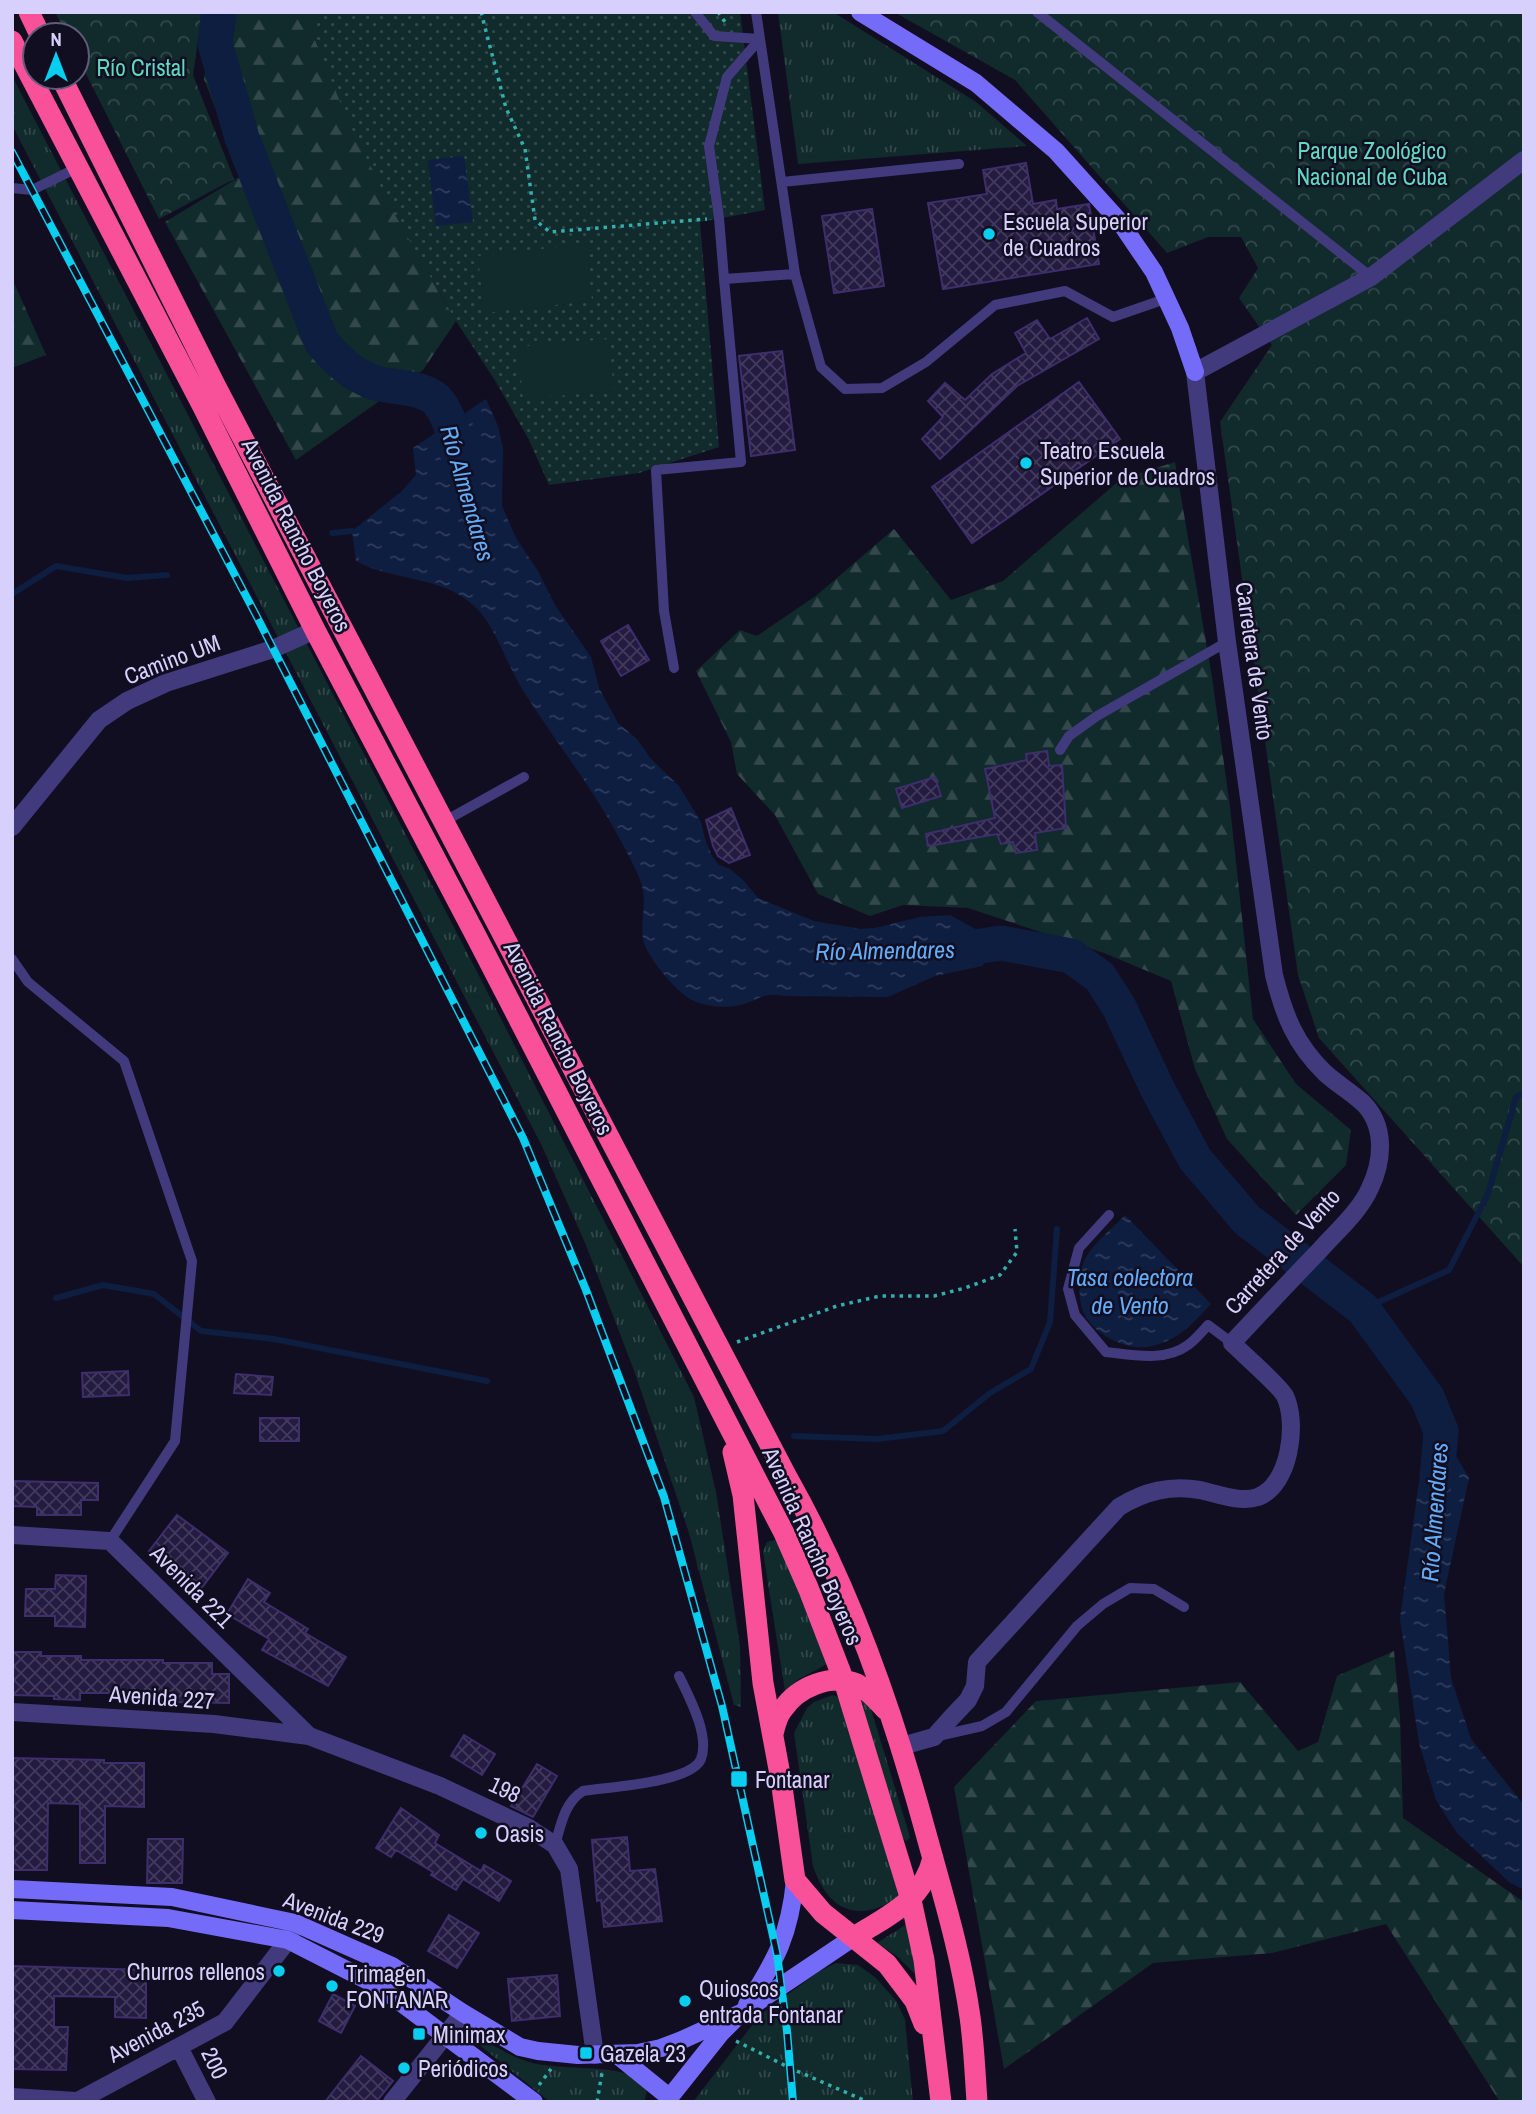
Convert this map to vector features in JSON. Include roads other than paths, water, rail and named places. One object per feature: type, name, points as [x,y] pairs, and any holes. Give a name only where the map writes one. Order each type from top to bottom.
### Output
[{"type":"highway","name":"Avenida Rancho Boyeros","points":[[12,41],[784,1533],[844,1681],[911,1900],[924,1960],[941,2102]]},
{"type":"highway","name":"Avenida Rancho Boyeros","points":[[68,91],[215,385],[817,1530],[847,1600],[902,1746],[962,1973],[970,2017],[977,2102]]},
{"type":"highway","points":[[713,1394],[730,1440],[743,1494],[757,1633],[795,1880],[823,1913],[878,1954],[906,1986],[920,2013],[936,2062]]},
{"type":"highway","points":[[773,1734],[783,1708],[801,1691],[821,1682],[844,1681],[865,1689],[895,1723]]},
{"type":"highway","points":[[854,1937],[911,1900],[926,1879],[933,1858]]},
{"type":"street","name":"Carretera de Vento","points":[[860,12],[878,19],[976,83],[1056,151],[1120,222],[1154,272],[1168,298],[1195,372],[1227,642],[1274,975],[1285,1015],[1302,1048],[1325,1073],[1364,1104],[1377,1123],[1380,1161],[1370,1190],[1346,1222],[1231,1343]]},
{"type":"street","points":[[1195,372],[1371,277],[1524,160]]},
{"type":"street","name":"Camino UM","points":[[12,827],[99,720],[127,701],[166,683],[273,649],[315,630]]},
{"type":"street","points":[[902,1746],[934,1737],[968,1700],[975,1686],[977,1662],[1119,1507],[1153,1490],[1177,1488],[1240,1499],[1259,1496],[1274,1485],[1283,1470],[1290,1446],[1290,1421],[1285,1395],[1231,1343]]},
{"type":"street","points":[[12,1535],[110,1541]]},
{"type":"street","name":"Avenida 221","points":[[110,1541],[309,1736]]},
{"type":"street","name":"Avenida 227","points":[[12,1712],[214,1724],[309,1736]]},
{"type":"street","name":"198","points":[[309,1736],[440,1786],[529,1828],[555,1845]]},
{"type":"street","points":[[555,1845],[569,1868],[606,2055],[668,2099],[721,2033],[741,2013],[854,1937]]},
{"type":"street","points":[[741,2013],[762,1981],[784,1938],[790,1922],[795,1880]]},
{"type":"street","name":"Avenida 229","points":[[12,1889],[172,1897],[292,1931],[392,1966],[520,2047],[561,2054],[606,2055],[661,2048],[741,2013]]},
{"type":"street","name":"Avenida 229","points":[[12,1910],[168,1918],[292,1931],[380,1987],[532,2100]]},
{"type":"street","name":"Avenida 235","points":[[76,2102],[225,2022],[292,1931]]},
{"type":"street","points":[[392,2102],[463,2013]]},
{"type":"street","name":"200","points":[[179,2047],[207,2102]]},
{"type":"street","points":[[12,2097],[76,2102]]},
{"type":"lane","points":[[695,12],[714,36],[760,39]]},
{"type":"lane","points":[[756,12],[795,274],[821,367],[845,389],[882,388],[926,362],[995,306],[1065,291],[1113,317],[1168,298]]},
{"type":"lane","points":[[1037,12],[1371,277]]},
{"type":"lane","points":[[674,668],[664,611],[656,470],[741,462],[719,218],[709,146],[727,77],[760,39]]},
{"type":"lane","points":[[782,182],[959,164]]},
{"type":"lane","points":[[12,188],[32,190],[77,168]]},
{"type":"lane","points":[[724,279],[795,274]]},
{"type":"lane","points":[[1060,750],[1069,736],[1097,716],[1227,642]]},
{"type":"lane","points":[[443,822],[524,777]]},
{"type":"lane","points":[[12,959],[28,982],[124,1061],[192,1261],[175,1441],[110,1541]]},
{"type":"lane","points":[[1109,1215],[1079,1248],[1068,1289],[1075,1315],[1106,1352],[1142,1356],[1168,1354],[1188,1345],[1208,1325],[1231,1343]]},
{"type":"lane","points":[[934,1737],[982,1726],[1006,1712],[1077,1626],[1103,1604],[1130,1588],[1154,1589],[1184,1607]]},
{"type":"lane","points":[[555,1845],[566,1808],[574,1796],[583,1791],[677,1777],[695,1768],[701,1759],[702,1748],[697,1714],[680,1676]]},
{"type":"water","points":[[464,156],[473,222],[436,226],[428,160]]},
{"type":"water","points":[[486,399],[498,426],[503,448],[502,506],[516,538],[538,571],[555,605],[591,657],[599,688],[618,723],[637,739],[651,759],[679,786],[701,822],[712,856],[719,865],[730,869],[743,880],[758,898],[814,921],[861,929],[920,917],[950,915],[1001,943],[982,966],[935,976],[888,997],[772,995],[725,1007],[697,1002],[685,996],[670,982],[645,946],[642,926],[643,892],[633,864],[599,804],[524,692],[481,613],[468,600],[437,585],[388,573],[356,561],[352,531],[402,491],[416,475],[413,448]]},
{"type":"water","name":"Tasa colectora de Vento","points":[[1125,1215],[1211,1304],[1180,1334],[1147,1347],[1127,1345],[1108,1338],[1092,1325],[1081,1304],[1080,1280],[1085,1259],[1098,1241]]},
{"type":"water","points":[[1441,1431],[1469,1478],[1444,1594],[1451,1678],[1471,1739],[1524,1805],[1524,1890],[1509,1882],[1457,1833],[1436,1800],[1419,1743],[1400,1619],[1419,1482]]},
{"type":"waterway","name":"Río Almendares","points":[[219,12],[215,44],[242,138],[322,343],[344,365],[365,379],[417,390],[433,397],[448,418],[461,470]]},
{"type":"waterway","points":[[332,533],[352,531]]},
{"type":"waterway","points":[[12,594],[56,566],[127,578],[167,575]]},
{"type":"waterway","name":"Río Almendares","points":[[955,950],[1001,943],[1071,956],[1100,977],[1119,1007],[1158,1090],[1195,1159],[1247,1220],[1363,1309],[1427,1397],[1441,1431],[1437,1477]]},
{"type":"waterway","points":[[1363,1309],[1449,1270],[1488,1194],[1516,1097],[1524,1093]]},
{"type":"waterway","points":[[794,1436],[877,1439],[943,1431],[990,1393],[1031,1369],[1050,1322],[1057,1229]]},
{"type":"waterway","points":[[56,1298],[103,1285],[154,1294],[201,1331],[274,1339],[487,1381]]},
{"type":"railway","points":[[12,152],[256,615],[523,1138],[586,1290],[664,1497],[722,1706],[777,1954],[793,2102]]},
{"type":"place","name":"Escuela Superior de Cuadros","points":[[989,234]]},
{"type":"place","name":"Teatro Escuela Superior de Cuadros","points":[[1026,463]]},
{"type":"place","name":"Fontanar","points":[[739,1779]]},
{"type":"place","name":"Oasis","points":[[481,1833]]},
{"type":"place","name":"Churros rellenos","points":[[279,1971]]},
{"type":"place","name":"Trimagen FONTANAR","points":[[332,1986]]},
{"type":"place","name":"Quioscos entrada Fontanar","points":[[685,2001]]},
{"type":"place","name":"Minimax","points":[[419,2034]]},
{"type":"place","name":"Gazela 23","points":[[586,2053]]},
{"type":"place","name":"Periódicos","points":[[404,2068]]},
{"type":"park label","name":"Río Cristal","points":[[141,67]]},
{"type":"park label","name":"Parque Zoológico Nacional de Cuba","points":[[1372,163]]}]
